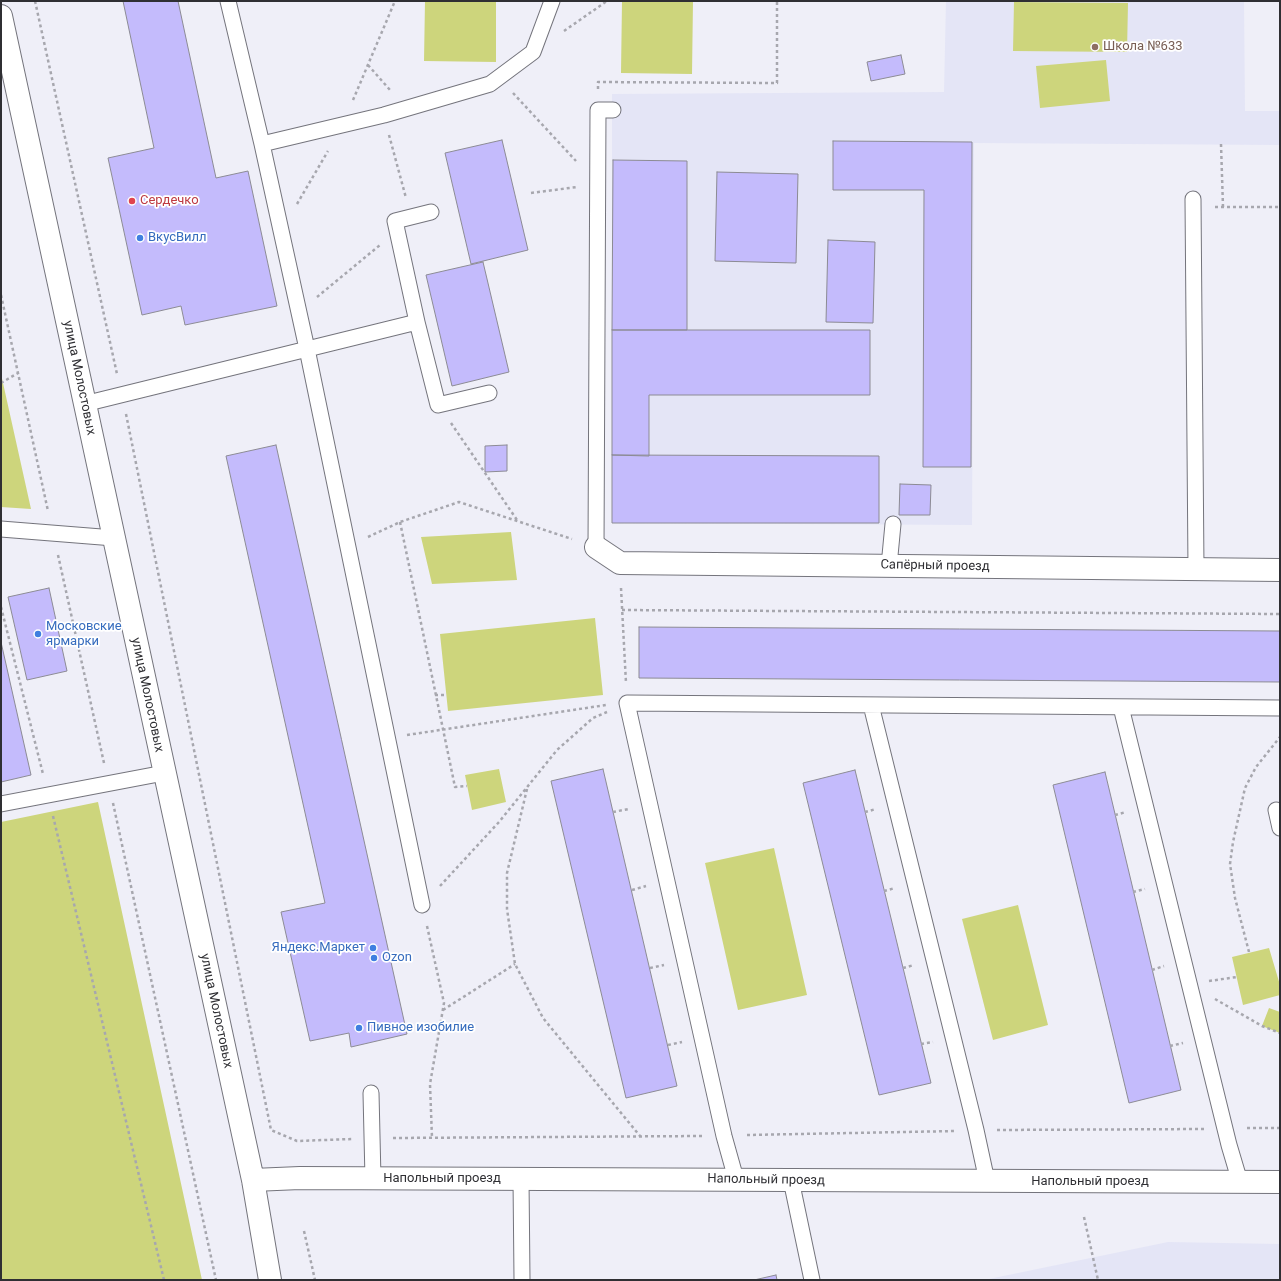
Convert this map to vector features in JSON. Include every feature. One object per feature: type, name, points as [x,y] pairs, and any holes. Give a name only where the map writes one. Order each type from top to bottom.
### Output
[{"type":"street","name":"улица Молостовых","points":[[1,16],[253,1180],[270,1280]]},
{"type":"street","points":[[596,546],[620,563]]},
{"type":"street","name":"Сапёрный проезд","points":[[620,563],[1280,570]]},
{"type":"street","name":"Напольный проезд","points":[[253,1180],[300,1178],[1280,1182]]},
{"type":"lane","points":[[228,1],[262,144],[307,349],[422,905]]},
{"type":"lane","points":[[262,144],[384,115],[490,84],[533,52],[552,1]]},
{"type":"lane","points":[[596,546],[598,184],[605,110]]},
{"type":"lane","points":[[1193,203],[1196,569]]},
{"type":"lane","points":[[431,212],[395,221],[417,322],[438,405],[489,393]]},
{"type":"lane","points":[[84,404],[417,322]]},
{"type":"lane","points":[[889,566],[893,524]]},
{"type":"lane","points":[[1,529],[114,538]]},
{"type":"lane","points":[[736,1179],[724,1136],[627,703],[1280,708]]},
{"type":"lane","points":[[871,705],[976,1130],[987,1181]]},
{"type":"lane","points":[[1121,707],[1225,1129],[1240,1182]]},
{"type":"lane","points":[[1,804],[164,773]]},
{"type":"lane","points":[[1276,810],[1280,828]]},
{"type":"lane","points":[[371,1093],[373,1179]]},
{"type":"lane","points":[[521,1179],[522,1279]]},
{"type":"lane","points":[[791,1180],[812,1280]]},
{"type":"path","points":[[35,1],[122,394],[271,1130],[297,1141],[432,1138],[724,1136],[976,1130],[1280,1128]]},
{"type":"path","points":[[533,52],[607,1]]},
{"type":"path","points":[[605,110],[598,82],[777,83],[777,1]]},
{"type":"path","points":[[368,65],[405,109]]},
{"type":"path","points":[[499,78],[598,184]]},
{"type":"path","points":[[384,115],[411,217]]},
{"type":"path","points":[[1222,144],[1223,207]]},
{"type":"path","points":[[531,193],[598,184]]},
{"type":"path","points":[[1193,203],[1223,207],[1280,207]]},
{"type":"path","points":[[298,313],[397,231]]},
{"type":"path","points":[[1,383],[18,373]]},
{"type":"path","points":[[438,405],[517,521]]},
{"type":"path","points":[[348,547],[400,522],[459,502],[596,546]]},
{"type":"path","points":[[400,522],[455,787],[467,786]]},
{"type":"path","points":[[432,1138],[430,1084],[444,1003],[422,905],[499,822],[557,750],[593,718],[627,703],[620,563]]},
{"type":"path","points":[[1,607],[48,795],[164,1280]]},
{"type":"path","points":[[622,610],[1280,614]]},
{"type":"path","points":[[435,695],[446,695]]},
{"type":"path","points":[[387,737],[606,705]]},
{"type":"path","points":[[1249,952],[1235,898],[1230,864],[1233,842],[1245,788],[1256,767],[1280,737]]},
{"type":"path","points":[[528,786],[507,873],[507,909],[515,964],[543,1018],[640,1136]]},
{"type":"path","points":[[443,1010],[515,964]]},
{"type":"path","points":[[1189,984],[1237,977]]},
{"type":"path","points":[[1189,984],[1262,1026],[1280,1033]]},
{"type":"path","points":[[1084,1217],[1098,1280]]},
{"type":"path","points":[[304,1230],[315,1280]]},
{"type":"shaded area","points":[[946,1],[1244,1],[1245,111],[1280,111],[1280,145],[974,143],[972,525],[612,523],[612,94],[944,92]]},
{"type":"shaded area","points":[[1168,1242],[1280,1244],[1280,1280],[984,1280]]},
{"type":"green space","points":[[425,1],[496,1],[496,62],[424,61]]},
{"type":"green space","points":[[622,1],[693,1],[692,74],[621,73]]},
{"type":"green space","points":[[1014,2],[1128,3],[1127,52],[1013,51]]},
{"type":"green space","points":[[1106,60],[1110,101],[1040,108],[1036,66]]},
{"type":"green space","points":[[1,374],[31,509],[1,507]]},
{"type":"green space","points":[[511,532],[517,580],[432,584],[421,537]]},
{"type":"green space","points":[[595,618],[603,695],[448,711],[440,634]]},
{"type":"green space","points":[[499,769],[506,802],[472,810],[465,775]]},
{"type":"green space","points":[[98,802],[202,1280],[1,1280],[1,822]]},
{"type":"green space","points":[[774,848],[807,995],[738,1010],[705,863]]},
{"type":"green space","points":[[1018,905],[1048,1025],[993,1040],[962,919]]},
{"type":"green space","points":[[1269,948],[1280,985],[1280,995],[1243,1005],[1232,957]]},
{"type":"green space","points":[[1269,1008],[1280,1012],[1280,1033],[1262,1026]]},
{"type":"building","points":[[123,1],[178,1],[216,178],[248,171],[277,306],[185,325],[181,306],[142,315],[108,158],[154,148]]},
{"type":"building","points":[[901,55],[905,74],[871,81],[867,62]]},
{"type":"building","points":[[502,140],[528,250],[471,264],[445,153]]},
{"type":"building","points":[[833,141],[972,142],[971,467],[923,467],[924,190],[833,190]]},
{"type":"building","points":[[613,160],[687,161],[687,330],[612,330]]},
{"type":"building","points":[[717,172],[798,174],[796,263],[715,261]]},
{"type":"building","points":[[828,240],[875,242],[873,323],[826,322]]},
{"type":"building","points":[[483,262],[509,372],[452,386],[426,275]]},
{"type":"building","points":[[612,330],[870,330],[870,395],[649,395],[649,456],[612,455]]},
{"type":"building","points":[[276,445],[407,1034],[351,1047],[349,1033],[310,1041],[281,912],[325,903],[226,456]]},
{"type":"building","points":[[507,445],[507,471],[485,472],[485,446]]},
{"type":"building","points":[[612,455],[879,456],[879,523],[612,523]]},
{"type":"building","points":[[900,484],[931,485],[930,515],[899,515]]},
{"type":"building","name":"Московские ярмарки","points":[[49,588],[67,671],[27,680],[8,597]]},
{"type":"building","points":[[639,627],[1280,631],[1280,682],[639,678]]},
{"type":"building","points":[[1,642],[31,775],[1,782]]},
{"type":"building","points":[[603,769],[677,1086],[626,1098],[551,781]]},
{"type":"building","points":[[855,770],[931,1083],[879,1095],[803,783]]},
{"type":"building","points":[[1105,772],[1181,1090],[1129,1103],[1053,785]]},
{"type":"building","points":[[776,1275],[777,1280],[754,1280]]},
{"type":"place","name":"Школа №633","points":[[1095,47]]},
{"type":"place","name":"Сердечко","points":[[132,201]]},
{"type":"place","name":"ВкусВилл","points":[[140,238]]},
{"type":"place","name":"Московские ярмарки","points":[[38,634]]},
{"type":"place","name":"Яндекс.Маркет","points":[[373,948]]},
{"type":"place","name":"Ozon","points":[[374,958]]},
{"type":"place","name":"Пивное изобилие","points":[[359,1028]]}]
